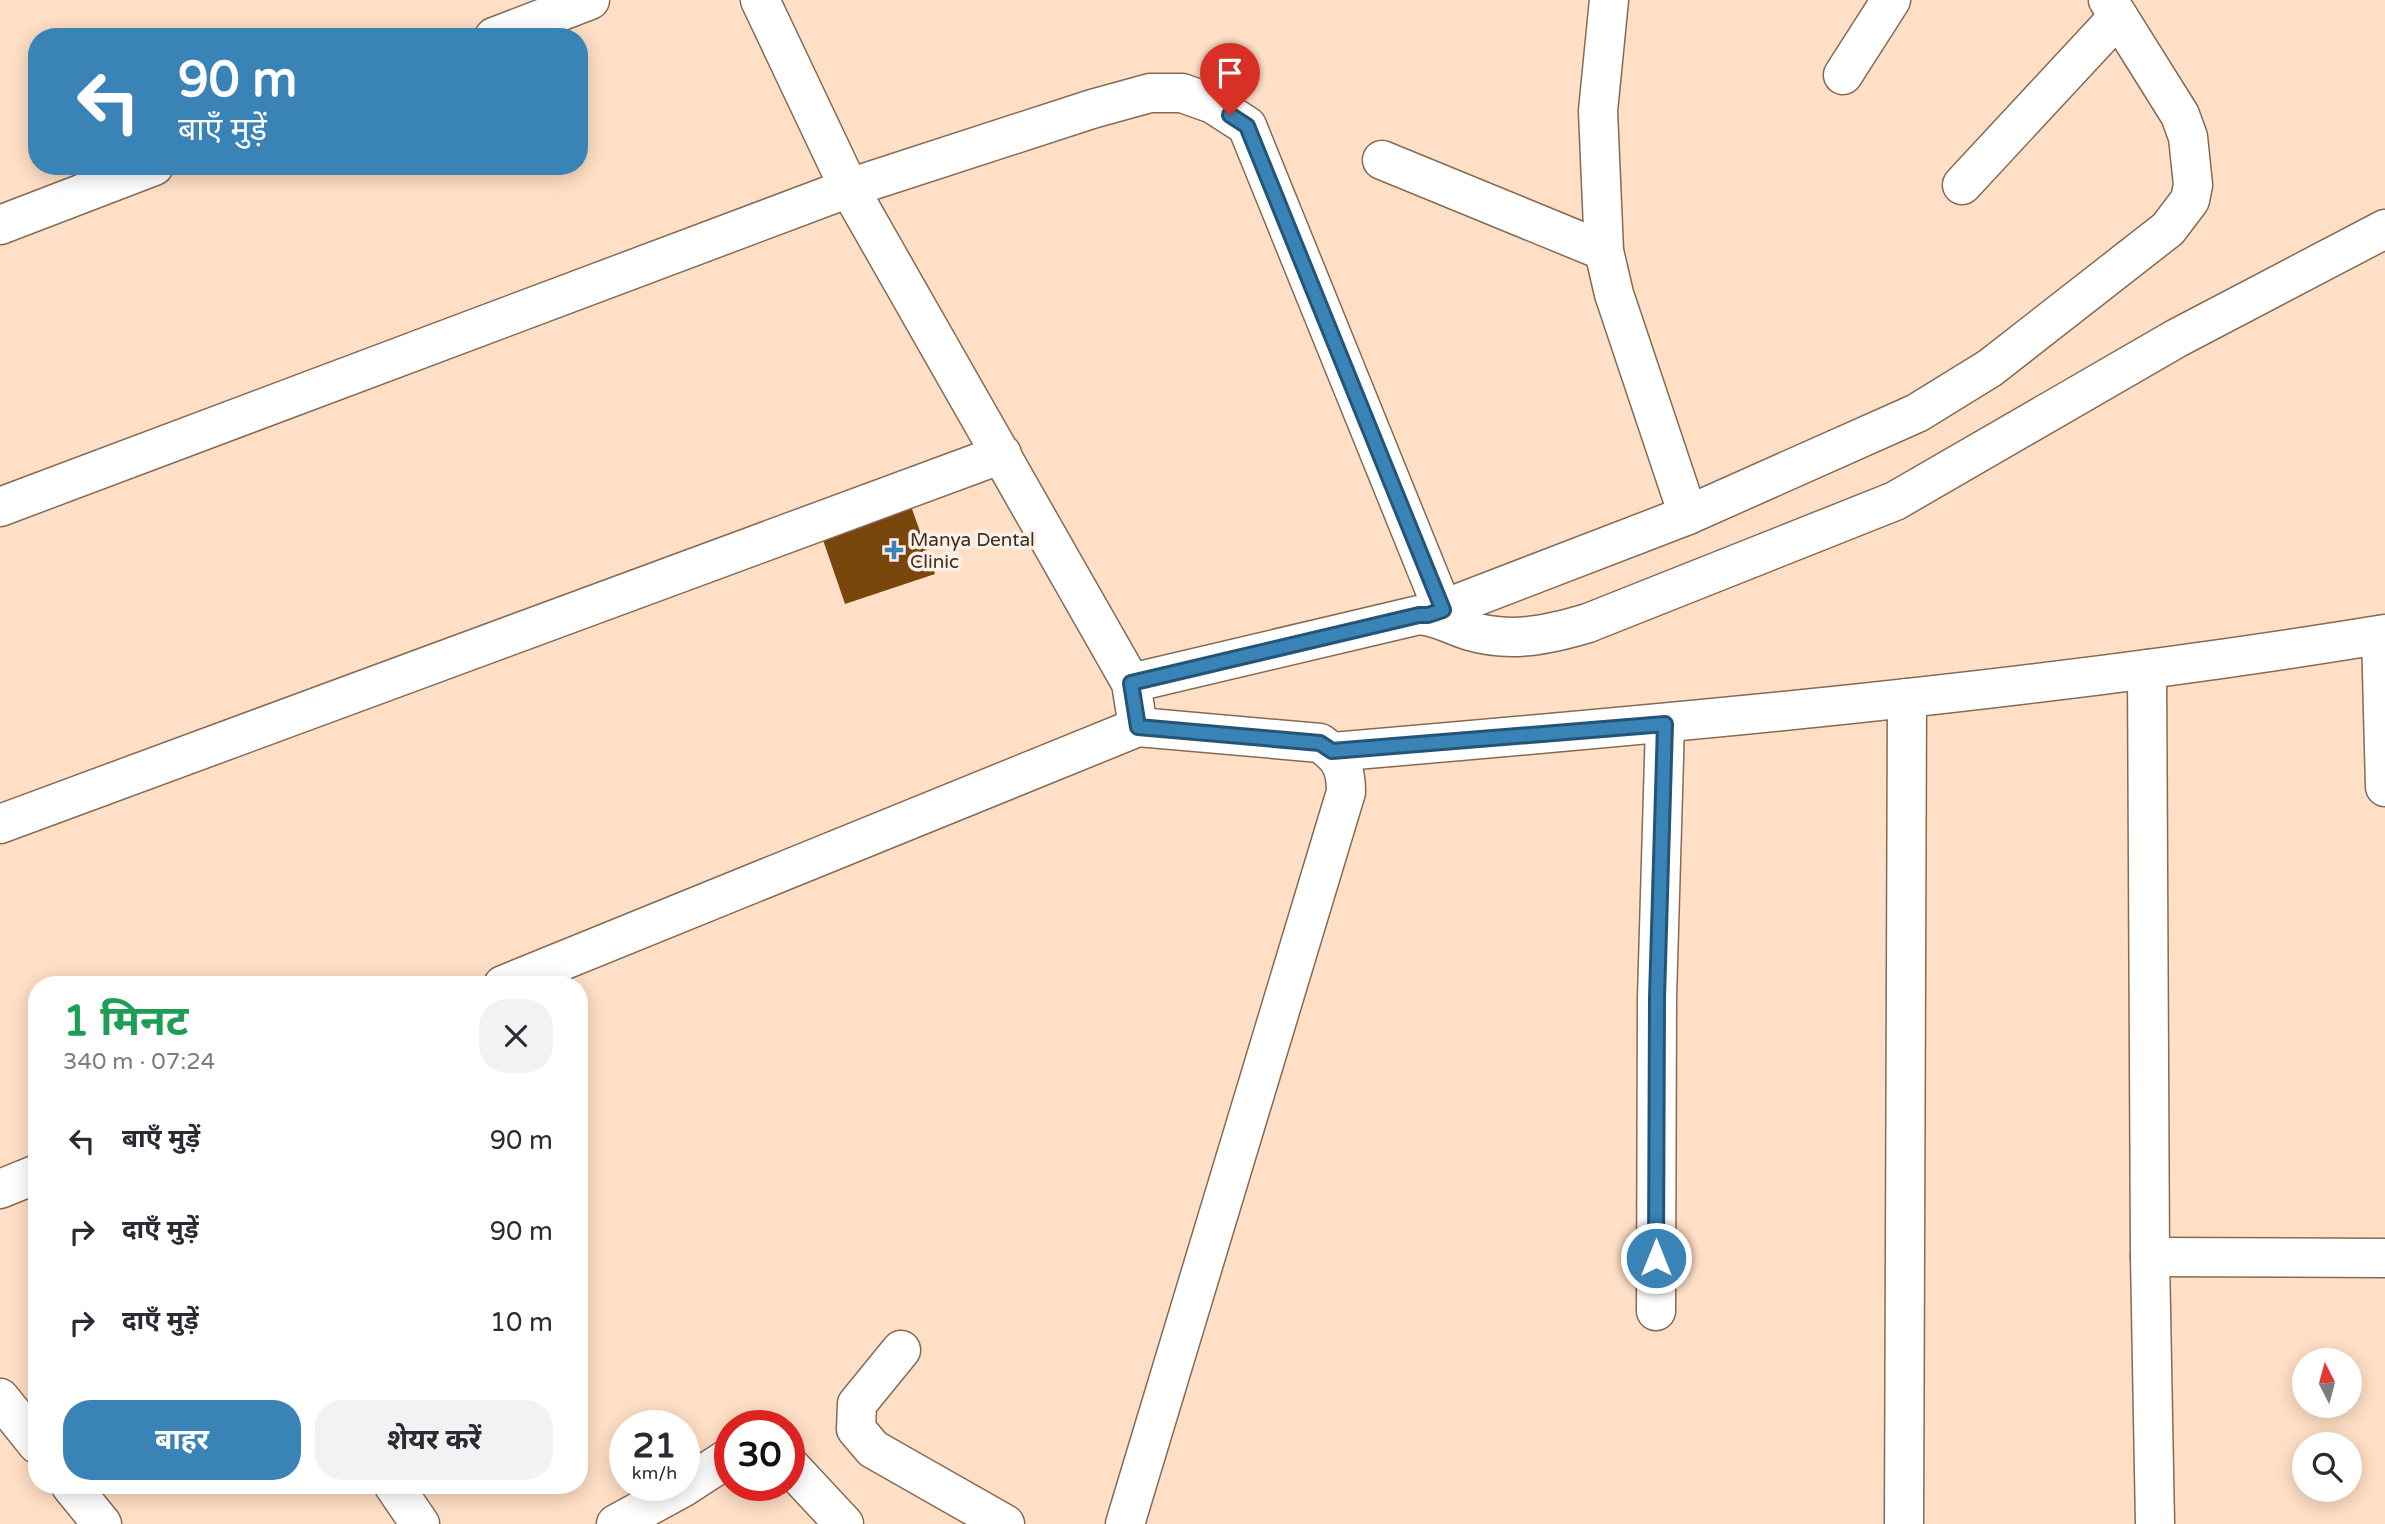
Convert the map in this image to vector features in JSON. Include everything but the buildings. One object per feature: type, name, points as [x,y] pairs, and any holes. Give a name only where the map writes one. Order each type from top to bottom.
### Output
[{"type":"street","points":[[517,28],[590,0]]},
{"type":"street","points":[[760,0],[849,188],[1131,683],[1138,727]]},
{"type":"street","points":[[1609,0],[1598,111],[1604,251],[1614,294],[1688,515]]},
{"type":"street","points":[[1843,75],[1891,0]]},
{"type":"street","points":[[1131,683],[1435,613],[1688,515],[1917,413],[1990,368],[2168,229],[2190,200],[2193,185],[2188,138],[2180,115],[2113,9],[1962,185]]},
{"type":"street","points":[[0,507],[849,188],[1092,109],[1150,93],[1182,93],[1213,104],[1247,126],[1435,613],[1470,631],[1504,638],[1550,634],[1588,623],[1895,501],[2177,338],[2385,229]]},
{"type":"street","points":[[1382,160],[1604,251]]},
{"type":"street","points":[[0,225],[131,175]]},
{"type":"street","points":[[0,824],[1002,454]]},
{"type":"street","points":[[1332,751],[1665,724],[1907,698],[2147,669],[2383,635],[2385,787]]},
{"type":"street","points":[[2147,669],[2150,1257],[2155,1524]]},
{"type":"street","points":[[1904,1524],[1907,698]]},
{"type":"street","points":[[1656,1311],[1657,998],[1665,724]]},
{"type":"street","points":[[525,976],[1138,727],[1320,743],[1332,751],[1346,775],[1346,792],[1125,1524]]},
{"type":"street","points":[[0,1189],[28,1178]]},
{"type":"street","points":[[2150,1257],[2385,1258]]},
{"type":"street","points":[[901,1350],[857,1404],[856,1429],[873,1449],[1005,1524]]},
{"type":"street","points":[[0,1398],[28,1433]]},
{"type":"street","points":[[616,1524],[714,1467]]},
{"type":"street","points":[[805,1482],[844,1524]]},
{"type":"street","points":[[78,1494],[102,1524]]},
{"type":"street","points":[[399,1494],[420,1524]]},
{"type":"place","name":"Manya Dental Clinic","points":[[894,550]]},
{"type":"route","points":[[1230,115],[1247,126],[1443,610],[1131,683],[1138,727],[1320,743],[1332,751],[1665,724],[1657,998],[1656,1258]]}]
